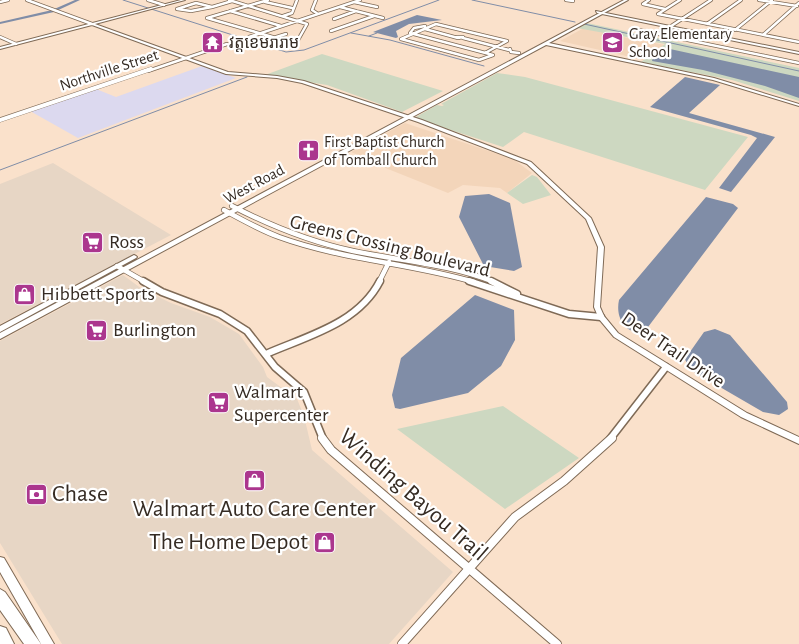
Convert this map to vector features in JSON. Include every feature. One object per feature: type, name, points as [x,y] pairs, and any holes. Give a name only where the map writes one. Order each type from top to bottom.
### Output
[{"type":"highway","points":[[0,597],[33,644]]},
{"type":"highway","points":[[0,634],[6,644]]},
{"type":"main road","name":"West Road","points":[[405,117],[436,103],[618,2],[626,0]]},
{"type":"main road","name":"West Road","points":[[502,65],[519,53],[545,42]]},
{"type":"main road","points":[[545,42],[742,85],[799,104]]},
{"type":"main road","name":"West Road","points":[[0,336],[121,267],[369,137],[430,101],[482,76]]},
{"type":"main road","points":[[430,101],[436,103]]},
{"type":"main road","name":"West Road","points":[[0,328],[59,301]]},
{"type":"main road","points":[[0,562],[48,644]]},
{"type":"street","points":[[0,2],[8,0]]},
{"type":"street","name":"Deer Trail Drive","points":[[27,0],[227,73],[295,80],[405,117],[529,163],[588,218],[601,247],[597,307],[601,317],[616,335],[744,415],[799,440]]},
{"type":"street","points":[[148,0],[164,5]]},
{"type":"street","points":[[0,48],[184,0]]},
{"type":"street","points":[[212,7],[196,3],[177,8],[192,12],[212,7],[230,1],[247,6],[282,16],[298,20],[307,24],[299,39],[290,42],[207,18],[247,6],[263,2],[268,0]]},
{"type":"street","points":[[282,16],[292,13],[296,0]]},
{"type":"street","points":[[316,0],[312,10],[318,14]]},
{"type":"street","points":[[249,37],[360,0]]},
{"type":"street","points":[[566,0],[573,1]]},
{"type":"street","points":[[649,0],[643,4],[665,8]]},
{"type":"street","points":[[680,0],[658,14],[799,42]]},
{"type":"street","points":[[659,34],[711,0]]},
{"type":"street","points":[[707,24],[741,0]]},
{"type":"street","points":[[759,0],[797,6]]},
{"type":"street","points":[[735,30],[771,1]]},
{"type":"street","points":[[263,2],[292,8]]},
{"type":"street","points":[[354,2],[377,7]]},
{"type":"street","points":[[763,35],[799,3]]},
{"type":"street","points":[[338,7],[383,18]]},
{"type":"street","points":[[230,11],[282,26]]},
{"type":"street","points":[[334,19],[356,11]]},
{"type":"street","points":[[600,12],[799,52]]},
{"type":"street","points":[[331,31],[374,16]]},
{"type":"street","points":[[412,34],[485,53],[493,55],[482,60],[401,39],[412,34],[436,24],[507,41],[485,53]]},
{"type":"street","points":[[412,34],[410,31],[414,28],[432,26]]},
{"type":"street","points":[[424,29],[504,48],[525,55]]},
{"type":"street","points":[[634,29],[799,63]]},
{"type":"street","points":[[274,38],[286,34]]},
{"type":"street","points":[[794,41],[799,36]]},
{"type":"street","points":[[0,37],[16,44]]},
{"type":"street","name":"Northville Street","points":[[0,120],[227,44]]},
{"type":"street","name":"Greens Crossing Boulevard","points":[[230,209],[279,236],[349,256],[390,261]]},
{"type":"street","name":"Greens Crossing Boulevard","points":[[230,209],[285,231],[523,298],[575,317],[601,317]]},
{"type":"street","points":[[349,256],[352,250]]},
{"type":"street","points":[[266,354],[332,325],[356,310],[375,291],[390,261]]},
{"type":"street","name":"Winding Bayou Trail","points":[[121,267],[162,292],[230,319],[256,339],[275,366],[304,392],[320,435],[331,450],[557,644]]},
{"type":"street","points":[[402,644],[515,517],[564,481],[616,434],[666,368]]},
{"type":"shaded area","name":"Gray Elementary School","points":[[584,28],[665,45],[644,60],[560,41]]},
{"type":"shaded area","points":[[202,66],[236,78],[78,138],[30,111],[96,89],[116,97]]},
{"type":"shaded area","points":[[405,123],[513,159],[532,173],[507,193],[500,188],[463,185],[448,193],[358,157],[360,156],[351,152]]},
{"type":"shaded area","points":[[53,163],[171,235],[0,324],[0,184]]},
{"type":"shaded area","points":[[123,275],[142,289],[171,303],[210,317],[239,334],[263,367],[267,377],[297,399],[304,416],[312,450],[453,572],[389,644],[62,644],[0,543],[0,341]]},
{"type":"green space","points":[[587,23],[799,68],[799,101],[732,80],[641,62],[665,44],[577,28]]},
{"type":"green space","points":[[322,54],[443,91],[402,112],[327,85],[265,75]]},
{"type":"green space","points":[[497,73],[525,77],[748,137],[705,190],[524,132],[503,147],[414,118],[437,105],[444,105],[441,104]]},
{"type":"green space","points":[[532,175],[537,177],[551,195],[523,204],[507,193]]},
{"type":"green space","points":[[503,406],[579,458],[505,509],[397,429]]},
{"type":"water","points":[[417,15],[442,20],[409,24],[396,31],[398,37],[396,38],[373,32]]},
{"type":"water","points":[[670,49],[799,77],[799,98],[765,86],[703,70],[652,61],[653,58],[661,55],[662,51]]},
{"type":"water","points":[[685,77],[720,85],[689,113],[775,137],[731,192],[719,188],[757,138],[650,107]]},
{"type":"water","points":[[489,194],[510,203],[522,267],[514,271],[484,266],[459,217],[465,196]]},
{"type":"water","points":[[706,197],[733,204],[738,208],[645,331],[632,331],[620,319],[619,300]]},
{"type":"water","points":[[475,295],[514,310],[515,340],[501,366],[468,393],[400,409],[395,408],[392,395],[401,358]]},
{"type":"water","points":[[715,329],[730,335],[787,402],[788,409],[779,415],[763,412],[689,369],[685,359],[704,332]]},
{"type":"waterway","points":[[0,23],[53,11],[78,0]]},
{"type":"waterway","points":[[123,0],[286,52],[304,50],[439,0]]},
{"type":"waterway","points":[[472,0],[575,22]]},
{"type":"waterway","points":[[584,24],[799,71]]},
{"type":"waterway","points":[[351,33],[390,40],[484,66]]},
{"type":"waterway","points":[[369,36],[377,33]]},
{"type":"waterway","points":[[0,170],[247,77]]},
{"type":"place","name":"វត្តខេមរារាម","points":[[213,43]]},
{"type":"place","name":"Gray Elementary School","points":[[613,43]]},
{"type":"place","name":"First Baptist Church of Tomball Church","points":[[308,151]]},
{"type":"place","name":"Ross","points":[[93,242]]},
{"type":"place","name":"Hibbett Sports","points":[[25,294]]},
{"type":"place","name":"Burlington","points":[[97,330]]},
{"type":"place","name":"Walmart Supercenter","points":[[218,403]]},
{"type":"place","name":"Walmart Auto Care Center","points":[[254,480]]},
{"type":"place","name":"Chase","points":[[36,494]]},
{"type":"place","name":"The Home Depot","points":[[324,542]]}]
